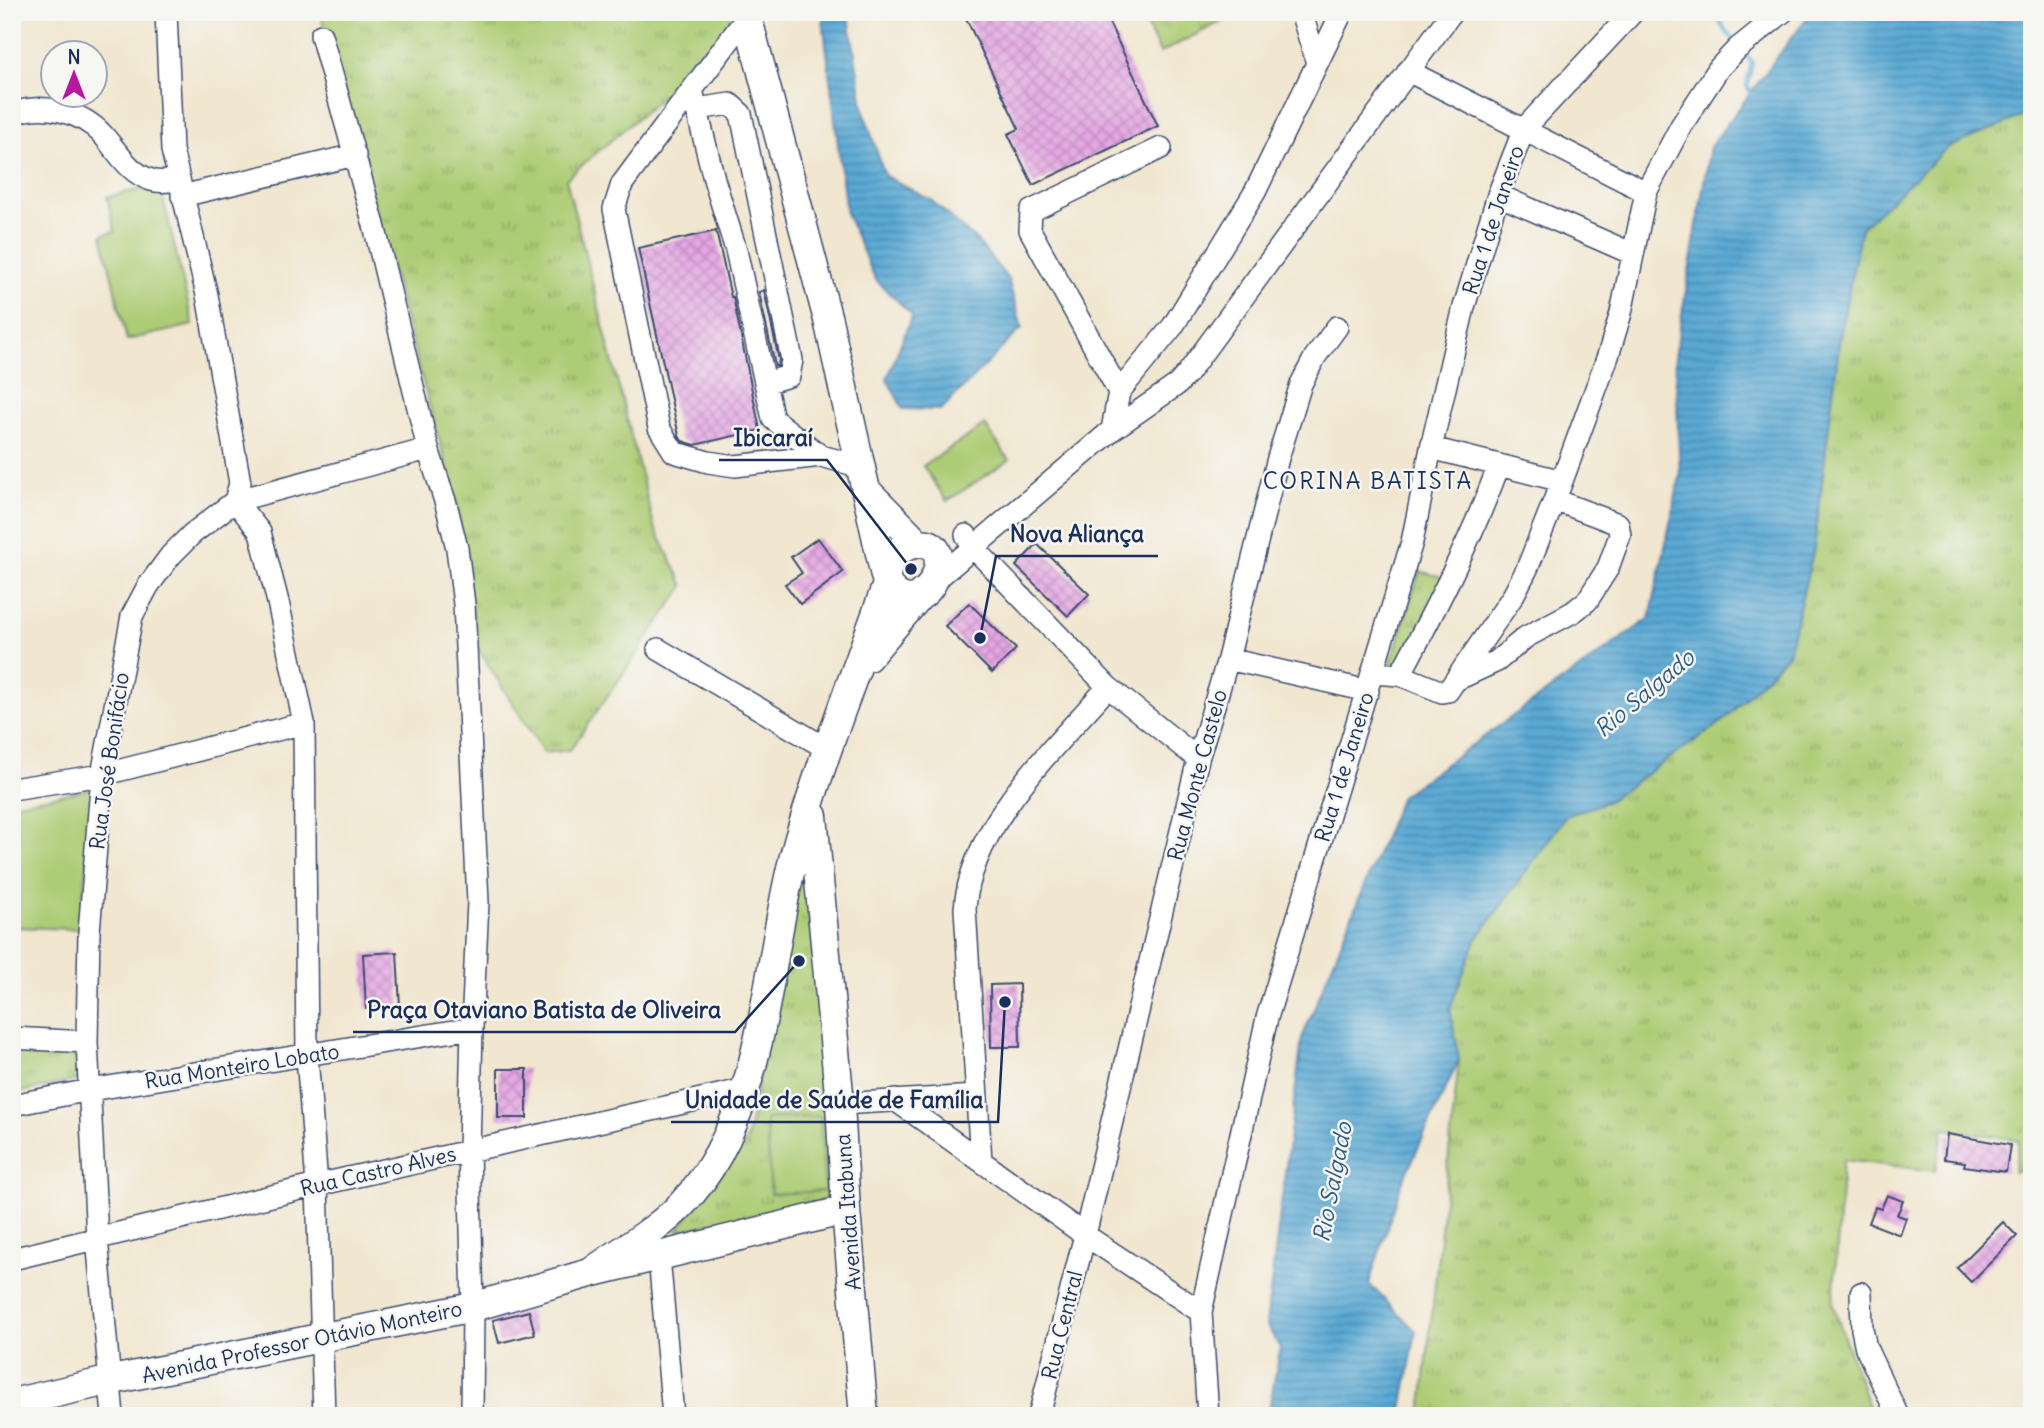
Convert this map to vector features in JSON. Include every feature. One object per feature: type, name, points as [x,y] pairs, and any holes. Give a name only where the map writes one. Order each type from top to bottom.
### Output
[{"type":"main road","points":[[747,15],[828,320],[886,580],[901,596],[909,597],[928,587]]},
{"type":"main road","points":[[857,670],[939,571],[936,551],[922,544],[865,479]]},
{"type":"main road","points":[[590,1273],[669,1217],[684,1202],[722,1147],[746,1089],[762,1023],[784,901],[811,799],[857,670],[886,580],[887,567],[895,555],[908,546],[922,544]]},
{"type":"main road","name":"Avenida Itabuna","points":[[811,799],[840,1104],[846,1210],[864,1416]]},
{"type":"main road","name":"Avenida Professor Otávio Monteiro","points":[[12,1403],[112,1380],[474,1307],[590,1273],[846,1210]]},
{"type":"street","points":[[166,12],[170,121],[180,188],[207,295],[238,470],[240,483],[235,501]]},
{"type":"street","points":[[1301,12],[1317,63]]},
{"type":"street","points":[[1112,430],[1119,392],[1173,326],[1255,192],[1342,12]]},
{"type":"street","points":[[928,587],[970,541],[1000,524],[1112,430],[1170,390],[1187,374],[1452,12]]},
{"type":"street","points":[[1524,129],[1633,12]]},
{"type":"street","points":[[1228,659],[1371,682],[1400,675],[1445,692],[1451,689],[1513,596],[1559,491],[1621,313],[1646,192],[1701,93],[1719,68],[1743,44],[1783,12]]},
{"type":"street","points":[[747,15],[695,100],[622,184],[614,209],[659,428],[674,452],[708,462],[735,466],[821,456]]},
{"type":"street","points":[[321,35],[374,225],[428,449],[457,548],[468,640],[478,902],[469,1150],[474,1307],[472,1416]]},
{"type":"street","points":[[1408,71],[1646,192]]},
{"type":"street","points":[[695,100],[730,104],[741,114],[792,359],[789,376],[765,383]]},
{"type":"street","points":[[695,100],[736,250],[773,419],[821,456],[865,479]]},
{"type":"street","points":[[12,114],[39,108],[67,113],[101,133],[131,169],[142,176],[180,188],[355,155]]},
{"type":"street","name":"Rua 1 de Janeiro","points":[[1208,1414],[1201,1312],[1267,1018],[1412,542],[1464,307],[1498,195],[1524,129]]},
{"type":"street","points":[[1119,392],[1030,230],[1029,218],[1031,211],[1161,148]]},
{"type":"street","points":[[1498,195],[1633,254]]},
{"type":"street","name":"Rua Monte Castelo","points":[[1085,1235],[1198,759],[1228,659],[1291,413],[1301,384],[1337,327]]},
{"type":"street","points":[[1431,448],[1499,465],[1559,491],[1618,524],[1620,536],[1608,568],[1587,601],[1573,612],[1526,638],[1497,661],[1458,679]]},
{"type":"street","points":[[235,501],[428,449]]},
{"type":"street","points":[[1400,675],[1448,585],[1481,514],[1499,465]]},
{"type":"street","points":[[235,501],[260,532],[304,723],[307,1056],[317,1185],[324,1416]]},
{"type":"street","name":"Rua José Bonifácio","points":[[113,1416],[112,1380],[97,1238],[86,1042],[89,932],[102,775],[132,616],[148,586],[171,555],[192,534],[235,501]]},
{"type":"street","points":[[922,544],[970,541]]},
{"type":"street","points":[[970,541],[1108,687],[1198,759]]},
{"type":"street","points":[[658,649],[829,750]]},
{"type":"street","points":[[981,1161],[965,909],[967,888],[975,862],[995,822],[1039,766],[1108,687]]},
{"type":"street","points":[[12,789],[102,775],[304,723]]},
{"type":"street","name":"Rua Monteiro Lobato","points":[[12,1105],[472,1028]]},
{"type":"street","points":[[12,1038],[86,1042]]},
{"type":"street","name":"Rua Castro Alves","points":[[12,1259],[317,1185],[746,1089]]},
{"type":"street","points":[[840,1104],[976,1096]]},
{"type":"street","points":[[895,1100],[1085,1235],[1201,1312]]},
{"type":"street","name":"Rua Central","points":[[1039,1416],[1085,1235]]},
{"type":"street","points":[[659,1256],[673,1416]]},
{"type":"street","points":[[1861,1293],[1862,1329],[1866,1348],[1898,1416]]},
{"type":"green space","points":[[320,12],[729,12],[736,33],[566,179],[654,526],[684,586],[570,750],[544,753],[477,647],[457,504]]},
{"type":"green space","points":[[1140,12],[1240,12],[1160,53]]},
{"type":"green space","points":[[2025,114],[2032,114],[2032,1165],[2014,1173],[2019,1140],[1944,1129],[1935,1171],[1843,1160],[1833,1305],[1872,1416],[1421,1416],[1459,1060],[1450,1008],[1476,940],[1566,816],[1608,801],[1724,720],[1788,654],[1814,548],[1840,336],[1861,228],[1947,148]]},
{"type":"green space","points":[[160,185],[193,325],[127,340],[102,235],[115,231],[107,197]]},
{"type":"green space","points":[[985,425],[1009,460],[947,501],[923,466]]},
{"type":"green space","points":[[1420,571],[1444,578],[1400,672],[1389,669]]},
{"type":"green space","points":[[97,788],[79,929],[12,927],[12,804]]},
{"type":"green space","points":[[804,847],[827,1075],[831,1199],[677,1231],[747,1140]]},
{"type":"green space","points":[[12,1052],[76,1054],[79,1080],[12,1094]]},
{"type":"green space","points":[[820,1116],[825,1191],[771,1194],[766,1119]]},
{"type":"water","points":[[828,12],[844,12],[849,16],[864,112],[885,176],[931,200],[978,242],[1008,279],[1022,328],[941,410],[903,409],[887,379],[912,315],[875,279],[846,213],[823,19]]},
{"type":"water","name":"Rio Salgado","points":[[1811,12],[2032,12],[2032,112],[1947,148],[1861,228],[1840,336],[1814,548],[1788,654],[1724,720],[1608,801],[1566,816],[1476,940],[1450,1008],[1459,1060],[1401,1185],[1369,1284],[1416,1331],[1401,1416],[1268,1416],[1280,1348],[1266,1324],[1302,1038],[1401,796],[1650,618],[1680,476],[1675,356],[1710,147]]},
{"type":"building","points":[[963,12],[1104,12],[1158,126],[1033,185],[1008,134],[1019,129]]},
{"type":"building","points":[[716,231],[733,297],[760,430],[695,445],[682,441],[679,436],[638,248]]},
{"type":"building","points":[[764,290],[778,366],[775,366],[759,292]]},
{"type":"building","points":[[818,538],[843,572],[800,604],[785,584],[802,573],[791,557]]},
{"type":"building","points":[[1037,544],[1089,594],[1068,616],[1016,566]]},
{"type":"building","points":[[969,603],[1016,649],[992,673],[945,626]]},
{"type":"building","points":[[397,952],[400,1007],[366,1009],[363,954]]},
{"type":"building","points":[[1019,984],[1020,1047],[991,1047],[990,985]]},
{"type":"building","points":[[498,1069],[527,1069],[527,1118],[498,1118]]},
{"type":"building","points":[[1947,1134],[2010,1145],[2006,1172],[1964,1166],[1965,1162],[1944,1159]]},
{"type":"building","points":[[1887,1195],[1903,1201],[1897,1215],[1906,1218],[1900,1235],[1869,1223],[1875,1207],[1881,1209]]},
{"type":"building","points":[[2003,1222],[2017,1236],[1971,1282],[1957,1268]]},
{"type":"building","points":[[529,1311],[535,1334],[499,1343],[493,1320]]},
{"type":"waterway","points":[[1716,12],[1723,27],[1738,44]]},
{"type":"waterway","points":[[1744,52],[1752,63],[1747,85],[1753,97]]},
{"type":"place","name":"Ibicaraí","points":[[911,569]]},
{"type":"place","name":"Nova Aliança","points":[[980,638]]},
{"type":"place","name":"Praça Otaviano Batista de Oliveira","points":[[799,961]]},
{"type":"place","name":"Unidade de Saúde de Família","points":[[1005,1002]]},
{"type":"district","name":"CORINA BATISTA","points":[[1368,480]]}]
